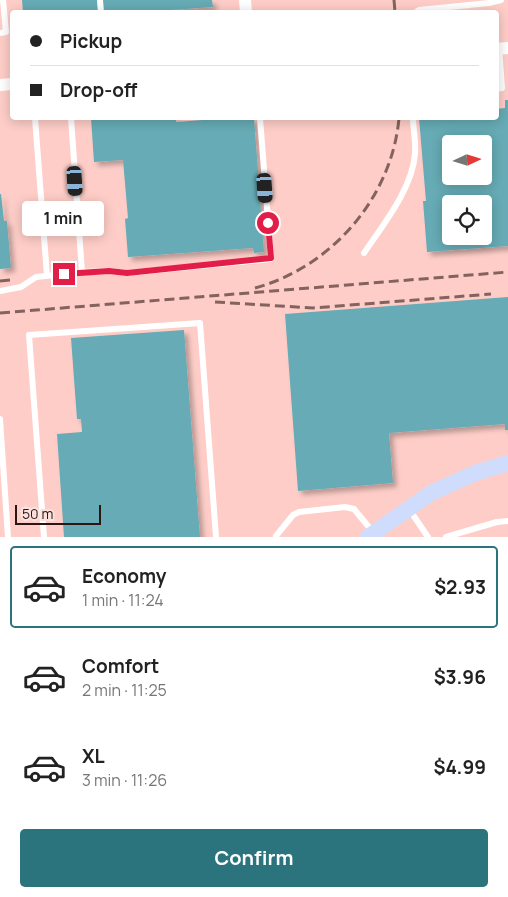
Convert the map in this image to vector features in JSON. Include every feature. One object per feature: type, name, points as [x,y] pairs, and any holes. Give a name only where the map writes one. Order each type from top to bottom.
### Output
[{"type":"street","points":[[371,535],[431,493],[475,473],[508,463]]},
{"type":"lane","points":[[3,0],[3,32]]},
{"type":"lane","points":[[419,10],[489,4],[501,0]]},
{"type":"lane","points":[[499,88],[502,88],[501,48]]},
{"type":"lane","points":[[36,120],[47,276]]},
{"type":"lane","points":[[70,120],[82,272]]},
{"type":"lane","points":[[0,291],[21,287],[36,278],[47,276],[82,272],[109,271],[127,273],[271,258],[260,120]]},
{"type":"lane","points":[[364,253],[396,206],[413,168],[415,151],[412,120]]},
{"type":"lane","points":[[44,537],[29,335],[200,323],[216,537]]},
{"type":"lane","points":[[0,419],[8,537]]},
{"type":"lane","points":[[277,537],[293,515],[299,512],[345,507],[354,509],[371,535]]},
{"type":"lane","points":[[409,508],[428,537]]},
{"type":"lane","points":[[446,537],[497,522],[508,521]]},
{"type":"building","points":[[22,0],[97,0],[98,10],[23,10]]},
{"type":"building","points":[[102,0],[212,0],[213,7],[170,10],[103,10]]},
{"type":"building","points":[[505,100],[508,100],[508,246],[427,252],[423,201],[426,201],[419,120],[499,120],[499,109],[505,108]]},
{"type":"building","points":[[91,120],[176,120],[176,122],[254,120],[264,252],[254,253],[253,248],[128,257],[125,219],[128,218],[123,160],[94,162]]},
{"type":"building","points":[[0,194],[4,221],[7,221],[11,268],[0,269]]},
{"type":"building","points":[[508,297],[508,430],[505,430],[505,424],[389,433],[393,483],[298,491],[285,314]]},
{"type":"building","points":[[184,330],[200,537],[64,537],[57,434],[82,432],[81,419],[77,419],[71,338]]},
{"type":"railway","points":[[394,0],[395,10]]},
{"type":"railway","points":[[255,288],[283,278],[309,264],[333,246],[353,225],[371,201],[384,175],[394,147],[399,120]]},
{"type":"railway","points":[[0,313],[508,272]]},
{"type":"railway","points":[[0,281],[11,280]]},
{"type":"railway","points":[[215,302],[313,308],[491,294]]},
{"type":"route","points":[[64,274],[109,271],[127,273],[271,258],[268,223]]}]
